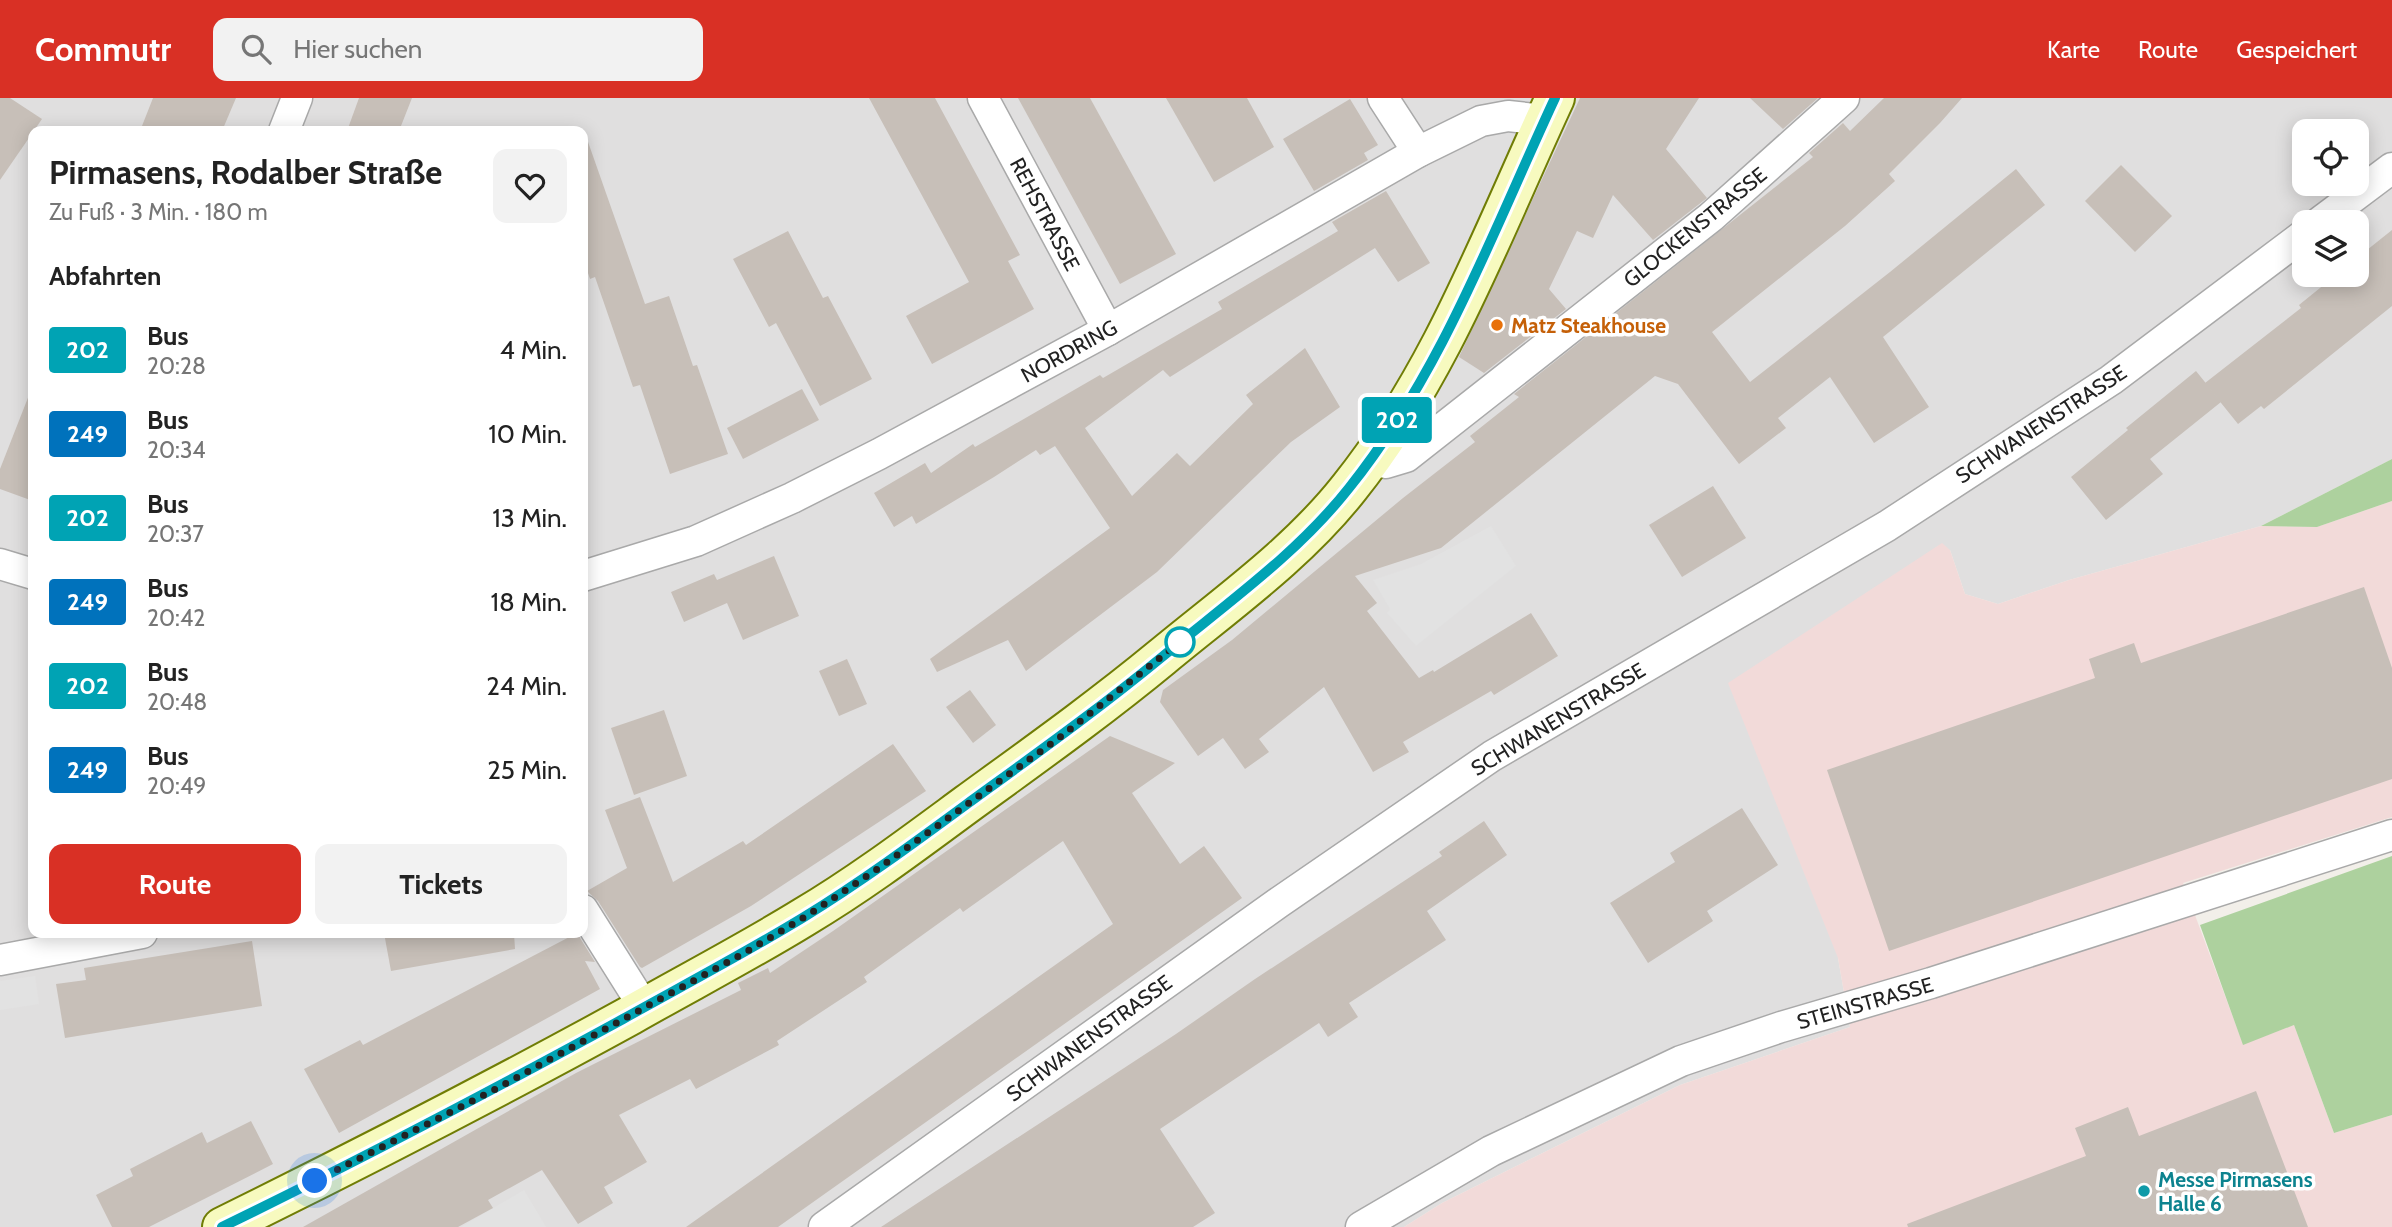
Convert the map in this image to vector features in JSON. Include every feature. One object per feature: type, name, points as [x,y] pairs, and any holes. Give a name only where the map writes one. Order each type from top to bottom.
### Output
[{"type":"main road","points":[[222,1227],[492,1091],[746,952],[808,915],[879,868],[1123,690],[1306,536],[1370,460],[1432,362],[1490,244],[1550,109]]},
{"type":"street","points":[[286,126],[297,98]]},
{"type":"street","name":"REHSTRASSE","points":[[984,98],[1108,330]]},
{"type":"street","points":[[1383,98],[1418,152]]},
{"type":"street","name":"GLOCKENSTRASSE","points":[[1370,460],[1387,463],[1406,457],[1710,217],[1844,98]]},
{"type":"street","name":"NORDRING","points":[[588,574],[696,541],[792,498],[880,454],[1108,330],[1418,152],[1481,121],[1550,109]]},
{"type":"street","points":[[2336,210],[2392,168]]},
{"type":"street","name":"SCHWANENSTRASSE","points":[[824,1227],[1278,903],[1492,756],[1898,518],[2111,380],[2292,244]]},
{"type":"street","points":[[0,564],[28,572]]},
{"type":"street","name":"STEINSTRASSE","points":[[1361,1227],[1491,1151],[1681,1060],[1781,1027],[1931,984],[2392,835]]},
{"type":"street","points":[[588,918],[644,1007]]},
{"type":"street","points":[[0,960],[94,938]]},
{"type":"shaded area","points":[[0,98],[2392,98],[2392,459],[2261,526],[2069,580],[1998,604],[1965,594],[1950,550],[1838,958],[1850,1027],[1680,1085],[1442,1203],[1404,1227],[0,1227]]},
{"type":"shaded area","points":[[2392,501],[2392,817],[2183,883],[2243,1044],[2294,1025],[2334,1133],[2392,1115],[2392,1227],[1404,1227],[1442,1203],[1680,1085],[1850,1027],[1838,958],[1728,683],[1942,543],[1950,550],[1965,594],[1998,604],[2069,580],[2261,526],[2317,527]]},
{"type":"shaded area","points":[[1491,526],[1516,566],[1416,646],[1387,613],[1390,609],[1373,580],[1421,564]]},
{"type":"shaded area","points":[[35,976],[39,1004],[0,1010],[0,981]]},
{"type":"shaded area","points":[[524,1190],[546,1227],[461,1227]]},
{"type":"green space","points":[[2392,459],[2392,501],[2317,527],[2261,526]]},
{"type":"green space","points":[[2392,856],[2392,1115],[2334,1133],[2294,1025],[2243,1045],[2200,925]]},
{"type":"building","points":[[0,98],[10,98],[42,119],[37,126],[28,126],[28,139],[0,180]]},
{"type":"building","points":[[153,98],[236,98],[224,126],[142,126]]},
{"type":"building","points":[[359,98],[412,98],[401,126],[349,126]]},
{"type":"building","points":[[869,98],[935,98],[1020,255],[1008,261],[1034,309],[932,364],[906,316],[969,282]]},
{"type":"building","points":[[1018,98],[1090,98],[1176,254],[1120,284]]},
{"type":"building","points":[[1166,98],[1247,98],[1274,147],[1214,182]]},
{"type":"building","points":[[1580,98],[1699,98],[1666,149],[1707,198],[1653,240],[1613,195],[1593,238],[1577,231],[1549,289],[1566,309],[1484,373],[1459,357]]},
{"type":"building","points":[[1750,98],[1818,98],[1783,129]]},
{"type":"building","points":[[1884,98],[1962,98],[1889,174],[1895,181],[1845,226],[1712,332],[1750,382],[2016,169],[2045,205],[1883,337],[1929,407],[1874,443],[1830,377],[1778,418],[1786,428],[1739,464],[1678,384],[1655,376],[1441,548],[1355,576],[1377,603],[1367,611],[1419,678],[1433,670],[1434,672],[1531,613],[1558,656],[1494,695],[1491,691],[1403,742],[1409,752],[1373,772],[1324,687],[1259,739],[1269,752],[1245,769],[1223,738],[1198,756],[1160,702],[1163,690],[1232,640],[1475,442],[1470,436],[1519,397],[1514,394],[1813,157],[1809,153],[1843,123],[1850,131]]},
{"type":"building","points":[[1350,99],[1378,145],[1364,153],[1368,160],[1314,191],[1283,139]]},
{"type":"building","points":[[588,142],[645,304],[669,296],[728,454],[670,474],[640,385],[633,387],[595,277],[590,279]]},
{"type":"building","points":[[2121,165],[2172,216],[2135,252],[2085,201]]},
{"type":"building","points":[[1386,191],[1430,263],[1398,282],[1375,248],[1170,377],[1163,370],[1085,428],[1132,496],[1177,453],[1190,466],[1253,404],[1246,395],[1305,348],[1340,407],[1291,442],[1157,572],[1026,671],[1008,640],[937,672],[930,659],[1110,528],[1055,446],[1040,455],[1036,450],[916,524],[912,516],[894,527],[874,493],[925,463],[931,473],[973,444],[975,447],[1100,375],[1103,378],[1222,309],[1218,302],[1338,231],[1332,222]]},
{"type":"building","points":[[2392,230],[2392,306],[2264,409],[2261,406],[2238,424],[2205,383],[2301,308],[2299,305],[2321,287],[2369,287],[2369,248]]},
{"type":"building","points":[[788,231],[823,298],[828,296],[872,379],[820,406],[776,323],[769,327],[733,259]]},
{"type":"building","points":[[2196,371],[2221,402],[2150,459],[2163,474],[2106,520],[2071,477]]},
{"type":"building","points":[[802,389],[819,420],[743,459],[727,428]]},
{"type":"building","points":[[28,398],[28,499],[0,489],[0,469]]},
{"type":"building","points":[[1713,486],[1746,538],[1682,577],[1649,525]]},
{"type":"building","points":[[774,556],[799,616],[743,640],[727,603],[684,622],[671,592],[714,574],[717,580]]},
{"type":"building","points":[[2364,587],[2392,668],[2392,779],[1889,951],[1827,770],[2095,678],[2089,659],[2134,643],[2141,663]]},
{"type":"building","points":[[847,659],[867,704],[839,716],[819,671]]},
{"type":"building","points":[[970,690],[996,725],[973,743],[946,707]]},
{"type":"building","points":[[664,710],[687,776],[634,795],[611,728]]},
{"type":"building","points":[[1110,736],[1175,763],[1132,793],[1180,864],[1204,846],[1242,898],[778,1227],[686,1227],[1113,924],[1063,841],[963,912],[960,908],[864,977],[867,982],[777,1041],[779,1045],[696,1089],[690,1079],[619,1115],[647,1162],[604,1187],[613,1203],[578,1224],[542,1170],[488,1200],[493,1208],[458,1227],[303,1227],[576,1073],[741,990],[738,983],[768,968],[770,973]]},
{"type":"building","points":[[893,744],[926,791],[751,906],[642,968],[598,901],[588,892],[627,868],[605,810],[640,797],[673,882],[743,841],[746,845]]},
{"type":"building","points":[[1742,808],[1778,865],[1707,911],[1713,921],[1648,963],[1610,903],[1675,862],[1670,853]]},
{"type":"building","points":[[1484,821],[1507,855],[1427,911],[1446,940],[1349,1003],[1358,1017],[1328,1037],[1319,1023],[1160,1129],[1215,1213],[1193,1227],[881,1227],[1442,856],[1439,852]]},
{"type":"building","points":[[385,938],[514,938],[515,949],[391,971]]},
{"type":"building","points":[[567,938],[580,938],[595,962],[585,961],[600,989],[339,1133],[304,1069],[360,1040],[363,1045]]},
{"type":"building","points":[[252,941],[262,1006],[65,1038],[56,984],[86,980],[84,968]]},
{"type":"building","name":"Messe Pirmasens Halle 6","points":[[2256,1091],[2308,1227],[1908,1227],[1907,1224],[2086,1156],[2075,1128],[2128,1107],[2139,1136]]},
{"type":"building","points":[[251,1121],[273,1164],[149,1227],[112,1227],[96,1195],[133,1176],[130,1169],[202,1132],[207,1143]]},
{"type":"bus line","name":"202","points":[[222,1227],[492,1091],[746,952],[808,915],[879,868],[1123,690],[1275,564],[1316,527],[1349,488],[1401,415],[1432,362],[1490,244],[1555,98]]},
{"type":"place","name":"Matz Steakhouse","points":[[1497,325]]},
{"type":"place","name":"Messe Pirmasens Halle 6","points":[[2144,1191]]},
{"type":"route","points":[[315,1181],[492,1091],[746,952],[808,915],[879,868],[1059,738],[1123,690],[1180,642]]}]
